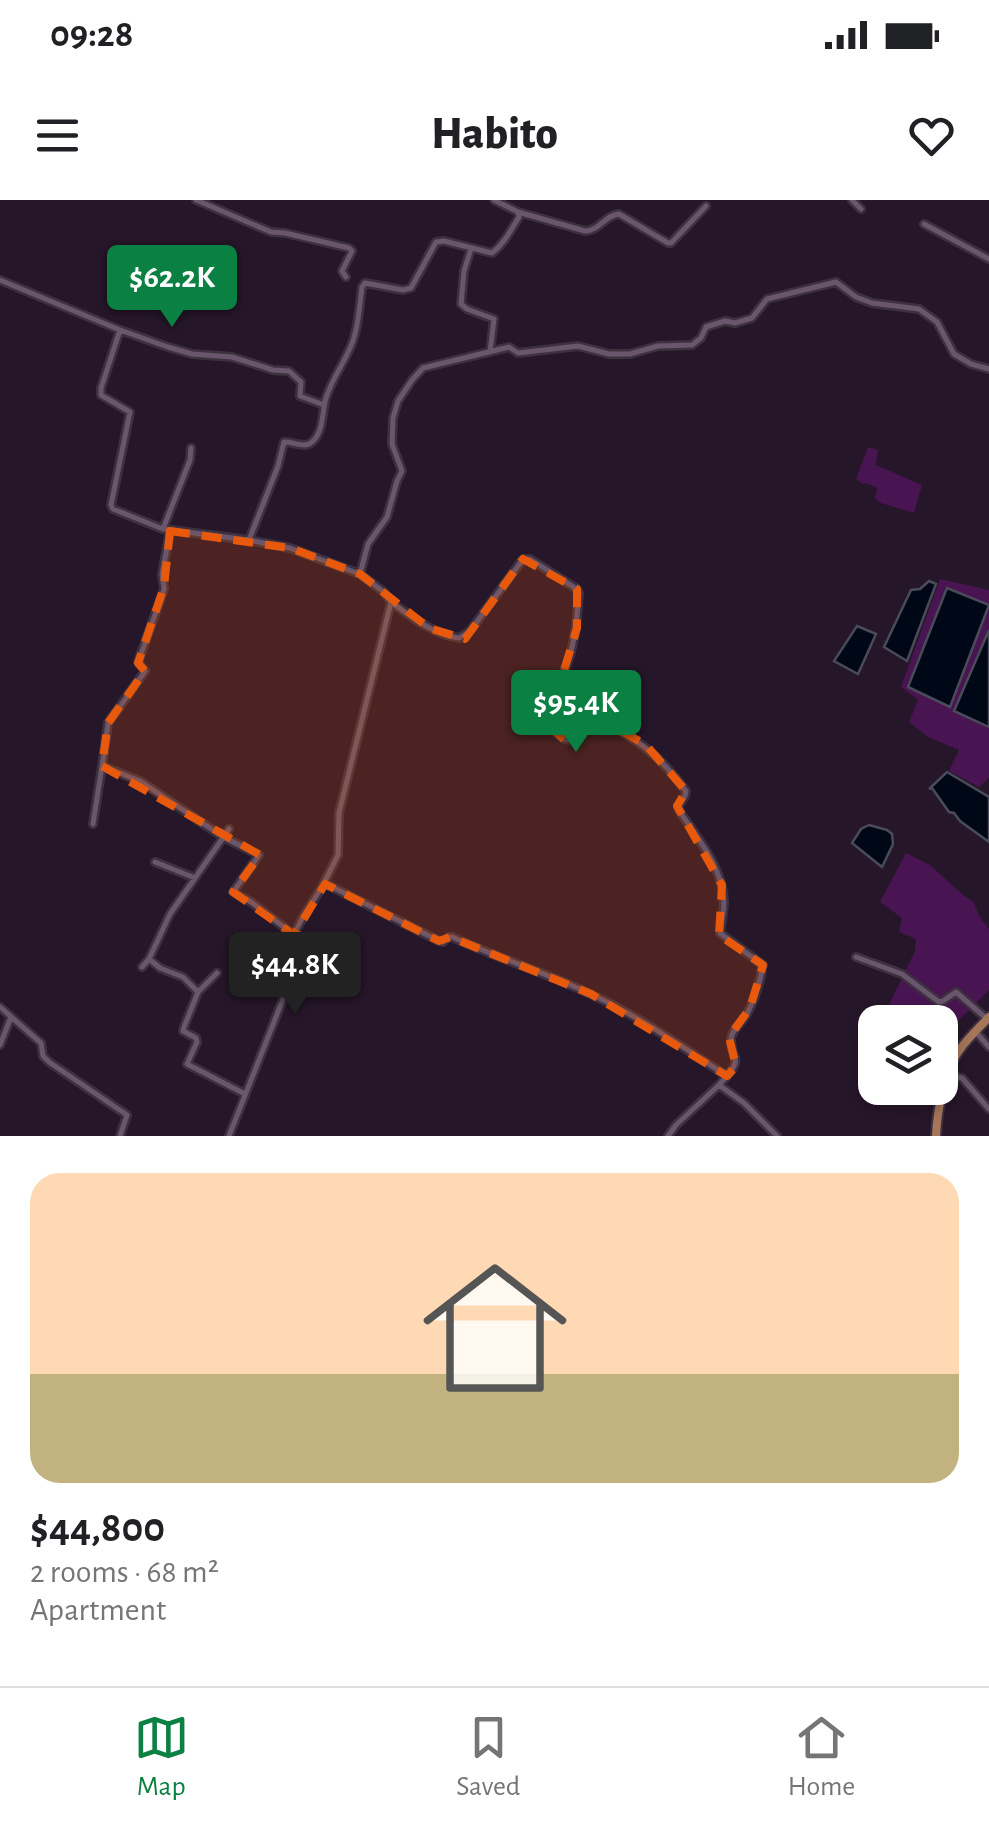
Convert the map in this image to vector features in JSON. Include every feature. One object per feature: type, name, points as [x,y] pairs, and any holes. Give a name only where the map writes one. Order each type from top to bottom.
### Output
[{"type":"main road","points":[[958,1052],[988,1018]]},
{"type":"main road","points":[[936,1136],[941,1105]]},
{"type":"street","points":[[196,200],[271,232],[349,248],[352,251],[342,271],[346,277]]},
{"type":"street","points":[[494,200],[518,212],[585,231],[592,231],[614,214],[620,214],[668,243],[706,206]]},
{"type":"street","points":[[852,200],[861,209]]},
{"type":"street","points":[[249,540],[284,442],[310,444],[322,425],[332,379],[355,336],[365,283],[411,288],[436,242],[492,254],[507,238],[518,212]]},
{"type":"street","points":[[924,224],[989,259]]},
{"type":"street","points":[[471,249],[461,304],[494,318],[490,352]]},
{"type":"street","points":[[0,280],[120,330],[192,354],[232,356],[273,370],[289,371],[301,382],[300,396],[324,405]]},
{"type":"street","points":[[360,574],[368,544],[387,517],[402,472],[392,444],[393,418],[405,388],[423,368],[509,348],[518,353],[578,346],[609,354],[630,354],[658,346],[692,344],[701,338],[706,327],[726,320],[735,323],[752,318],[767,299],[836,282],[872,303],[919,309],[937,322],[954,354],[989,369]]},
{"type":"street","points":[[120,330],[101,388],[105,399],[130,412],[111,504],[117,511],[167,530],[290,548],[360,574],[391,602],[444,636],[459,638],[470,631],[523,559],[530,559],[577,589],[577,628],[562,677],[537,705],[536,714],[564,740],[587,714],[593,714],[646,745],[671,771],[686,792],[679,810],[715,866],[722,885],[720,933],[763,965],[750,1008],[732,1034],[736,1066],[668,1136]]},
{"type":"street","points":[[93,824],[108,723],[145,671],[138,660],[164,589],[167,530],[192,448]]},
{"type":"street","points":[[229,1136],[286,994],[294,935],[338,855],[338,813],[391,602]]},
{"type":"street","points":[[102,766],[140,781],[259,855],[234,894],[294,935]]},
{"type":"street","points":[[142,967],[170,914],[229,829]]},
{"type":"street","points":[[156,862],[195,878]]},
{"type":"street","points":[[324,884],[439,941],[452,938],[591,994],[652,1027],[727,1076]]},
{"type":"street","points":[[856,956],[902,974],[939,1002],[956,992],[988,1018]]},
{"type":"street","points":[[149,959],[160,968],[183,976],[198,992]]},
{"type":"street","points":[[217,973],[198,992],[184,1026],[197,1042],[187,1064],[246,1094]]},
{"type":"street","points":[[0,1006],[41,1043],[43,1056],[49,1062],[127,1115],[120,1136]]},
{"type":"street","points":[[0,1045],[11,1017]]},
{"type":"street","points":[[976,1032],[989,1047]]},
{"type":"street","points":[[958,1077],[989,1108]]},
{"type":"street","points":[[719,1085],[777,1136]]},
{"type":"highlighted area","points":[[170,531],[290,548],[360,574],[429,628],[465,639],[523,559],[577,589],[577,628],[562,677],[532,711],[568,743],[593,715],[646,745],[686,791],[677,806],[722,885],[719,935],[763,965],[750,1008],[729,1037],[736,1066],[727,1076],[591,994],[450,937],[439,941],[325,884],[294,935],[233,892],[260,855],[102,766],[108,723],[145,671],[138,663],[164,587]]},
{"type":"shaded area","points":[[868,447],[878,450],[876,465],[922,485],[914,513],[881,503],[875,498],[877,488],[856,479]]},
{"type":"shaded area","points":[[940,579],[989,590],[989,778],[979,787],[949,771],[959,750],[928,737],[909,722],[918,700],[901,687]]},
{"type":"shaded area","points":[[906,853],[930,865],[974,902],[989,929],[989,990],[958,1021],[958,1005],[889,1005],[915,951],[916,939],[899,932],[902,918],[880,902]]},
{"type":"water","points":[[929,581],[936,584],[907,661],[884,647],[911,590],[920,589]]},
{"type":"water","points":[[947,588],[989,605],[950,707],[908,687]]},
{"type":"water","points":[[857,626],[876,634],[858,674],[834,661]]},
{"type":"water","points":[[989,630],[989,727],[954,711]]},
{"type":"water","points":[[947,772],[989,797],[989,842],[949,812],[929,789]]},
{"type":"water","points":[[869,825],[892,834],[893,844],[882,867],[852,843],[861,829]]}]
